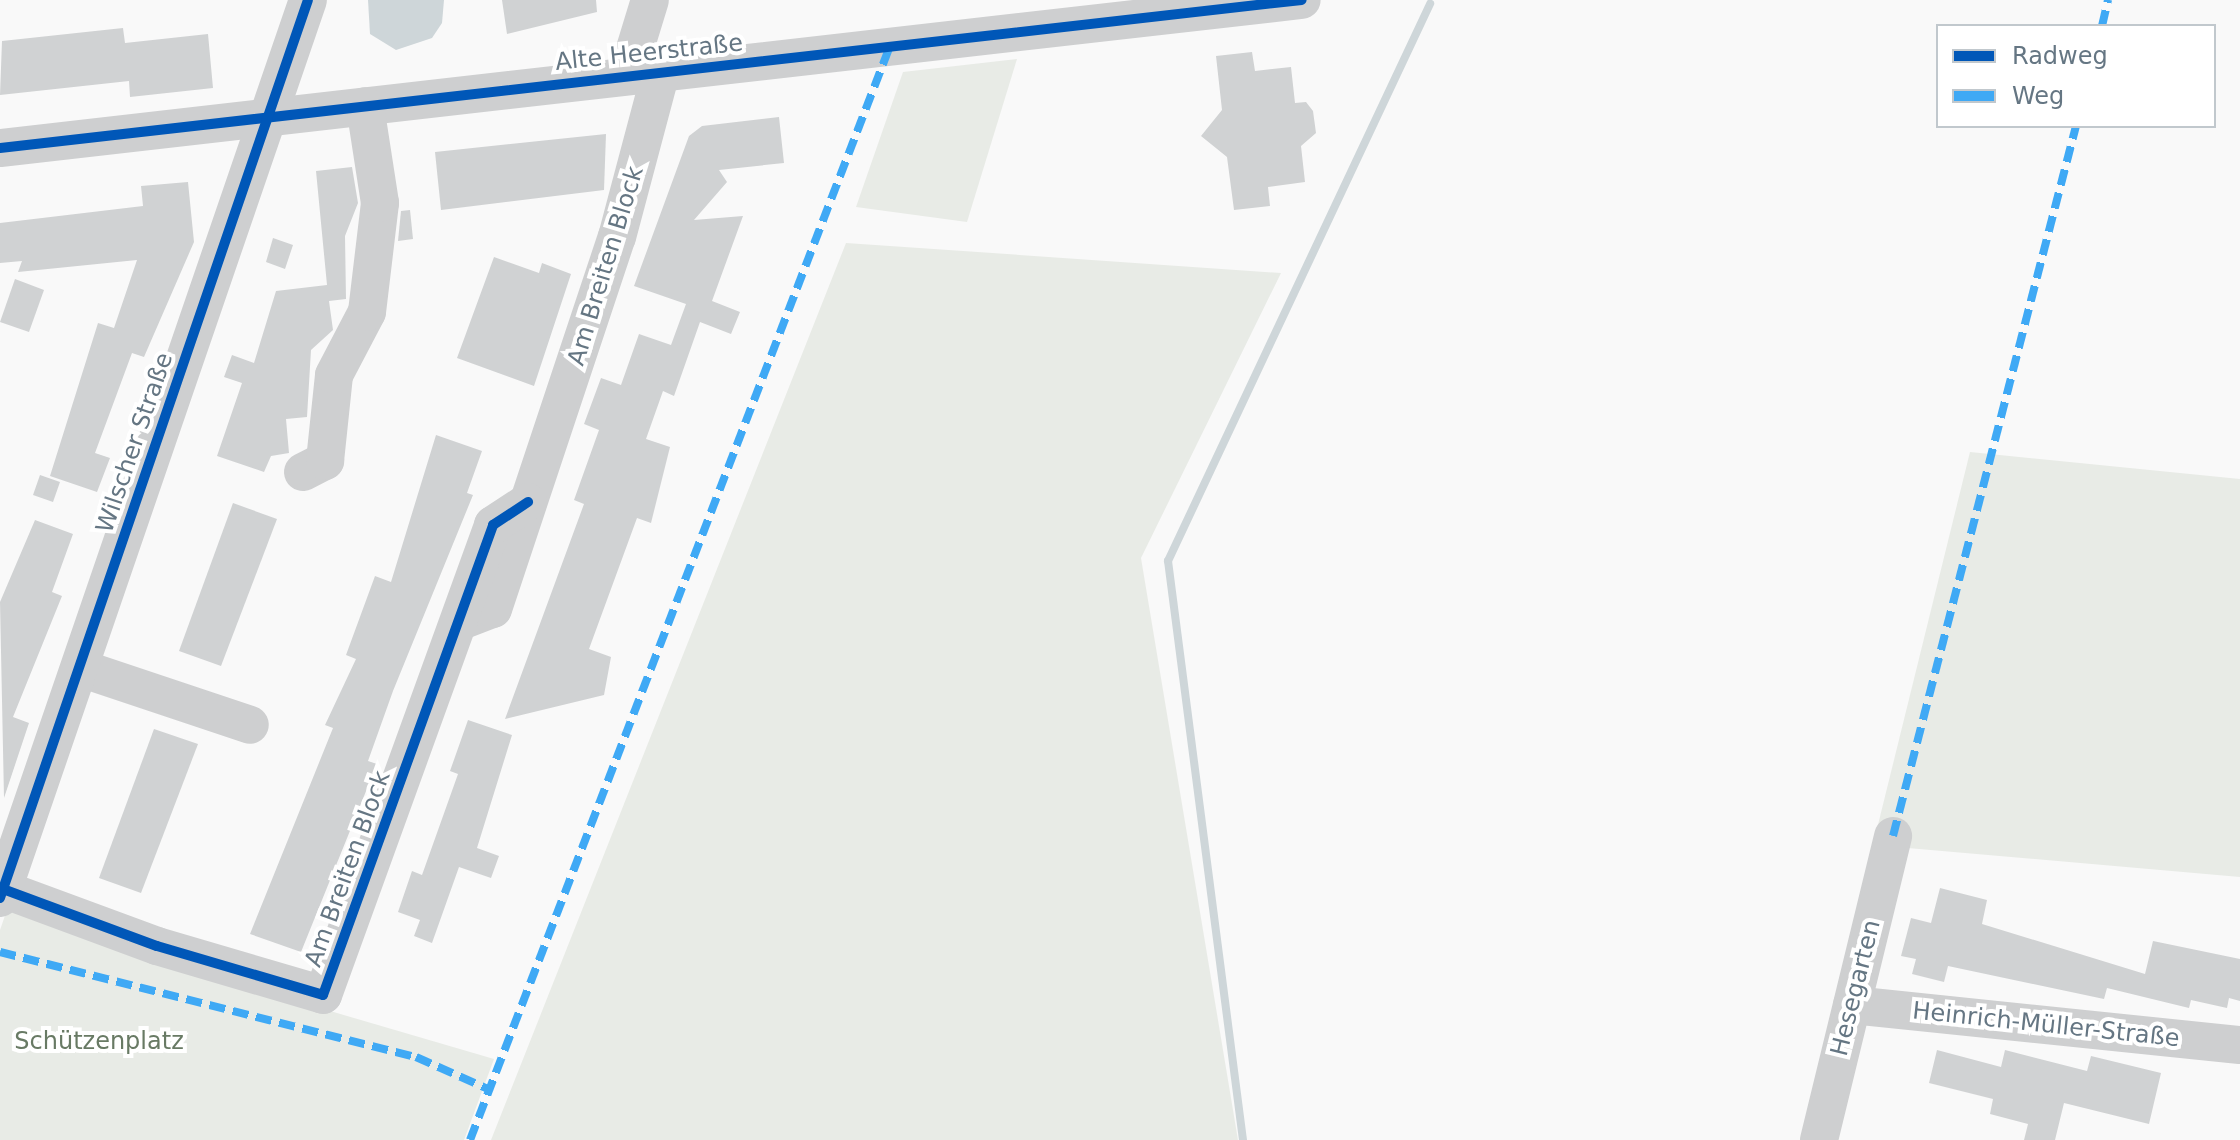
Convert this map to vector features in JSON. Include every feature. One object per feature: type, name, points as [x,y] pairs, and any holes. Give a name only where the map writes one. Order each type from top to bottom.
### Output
[{"type":"street","name":"Wilscher Straße","points":[[1,892],[308,0]]},
{"type":"street","name":"Am Breiten Block","points":[[1,892],[157,946],[323,995],[461,621],[493,609],[609,264],[644,74],[650,0]]},
{"type":"street","name":"Alte Heerstraße","points":[[0,148],[266,115],[1302,0]]},
{"type":"street","points":[[303,472],[325,461],[334,375],[367,312],[380,203],[365,106]]},
{"type":"street","points":[[80,668],[250,725]]},
{"type":"street","name":"Hesegarten","points":[[1819,1140],[1893,836]]},
{"type":"street","name":"Heinrich-Müller-Straße","points":[[1852,1005],[2240,1045]]},
{"type":"green space","points":[[1017,59],[967,222],[856,207],[903,72]]},
{"type":"green space","points":[[846,243],[1281,273],[1141,558],[1238,1140],[491,1140]]},
{"type":"green space","points":[[1970,452],[2240,479],[2240,877],[1873,845]]},
{"type":"green space","name":"Schützenplatz","points":[[9,904],[197,972],[494,1059],[464,1140],[0,1140],[0,930]]},
{"type":"shaded area","points":[[368,0],[444,0],[442,23],[432,38],[396,50],[370,34]]},
{"type":"building","points":[[502,0],[596,0],[597,12],[507,34]]},
{"type":"building","points":[[123,28],[125,43],[208,34],[213,88],[130,97],[129,81],[0,95],[2,41]]},
{"type":"building","points":[[1252,52],[1255,71],[1291,67],[1295,103],[1306,102],[1313,111],[1316,133],[1301,146],[1305,182],[1268,187],[1270,206],[1234,210],[1227,157],[1201,136],[1222,110],[1216,56]]},
{"type":"building","points":[[779,117],[784,163],[719,170],[727,182],[694,220],[743,216],[712,301],[740,312],[731,334],[700,322],[674,396],[663,391],[646,439],[670,447],[651,523],[637,518],[589,649],[611,657],[604,695],[505,719],[584,504],[574,500],[599,430],[584,424],[601,378],[621,385],[639,334],[671,345],[686,304],[634,286],[689,136],[702,126]]},
{"type":"building","points":[[606,134],[604,190],[441,210],[435,152]]},
{"type":"building","points":[[352,167],[358,203],[345,236],[346,299],[329,301],[333,330],[311,350],[307,417],[286,419],[289,453],[271,456],[264,472],[217,456],[242,383],[224,377],[232,355],[254,363],[276,291],[327,285],[316,171]]},
{"type":"building","points":[[188,182],[194,242],[144,357],[132,353],[95,453],[110,458],[97,492],[50,476],[98,323],[114,328],[137,260],[18,272],[22,261],[0,263],[0,223],[143,206],[141,186]]},
{"type":"building","points":[[410,210],[413,239],[398,241],[401,211]]},
{"type":"building","points":[[273,238],[293,245],[285,269],[266,262]]},
{"type":"building","points":[[494,257],[539,273],[542,263],[571,274],[534,386],[457,358]]},
{"type":"building","points":[[15,279],[44,290],[29,332],[0,322]]},
{"type":"building","points":[[436,435],[482,451],[467,493],[473,495],[393,691],[368,761],[377,764],[301,952],[250,934],[333,728],[325,725],[356,659],[346,655],[375,576],[391,582]]},
{"type":"building","points":[[40,475],[60,482],[53,502],[33,495]]},
{"type":"building","points":[[233,503],[277,519],[221,666],[179,651]]},
{"type":"building","points":[[35,520],[73,534],[52,592],[62,596],[13,717],[29,723],[4,798],[0,602]]},
{"type":"building","points":[[468,720],[512,735],[477,848],[499,856],[491,878],[459,867],[432,943],[414,936],[420,920],[398,912],[412,871],[422,875],[458,774],[450,771]]},
{"type":"building","points":[[154,729],[198,744],[141,893],[99,878]]},
{"type":"building","points":[[1940,888],[1987,900],[1982,924],[2145,974],[2153,941],[2240,959],[2240,1001],[2229,998],[2227,1008],[2191,1000],[2189,1008],[2107,988],[2104,999],[1948,966],[1944,982],[1912,974],[1916,959],[1901,956],[1911,918],[1931,923]]},
{"type":"building","points":[[1937,1050],[2001,1067],[2005,1050],[2087,1071],[2091,1056],[2161,1073],[2149,1124],[2064,1103],[2055,1140],[2024,1140],[2028,1124],[1990,1114],[1993,1099],[1929,1083]]},
{"type":"waterway","points":[[1243,1140],[1168,561],[1430,4]]},
{"type":"marked path","points":[[2102,24],[2108,0]]},
{"type":"marked path","points":[[470,1140],[890,46]]},
{"type":"marked path","points":[[1893,836],[2075,128]]},
{"type":"marked path","points":[[0,952],[416,1057],[490,1090]]},
{"type":"cycle path","points":[[0,898],[308,0]]},
{"type":"cycle path","points":[[0,148],[1302,0]]},
{"type":"cycle path","points":[[0,888],[157,946],[323,995],[493,525],[528,502]]}]
